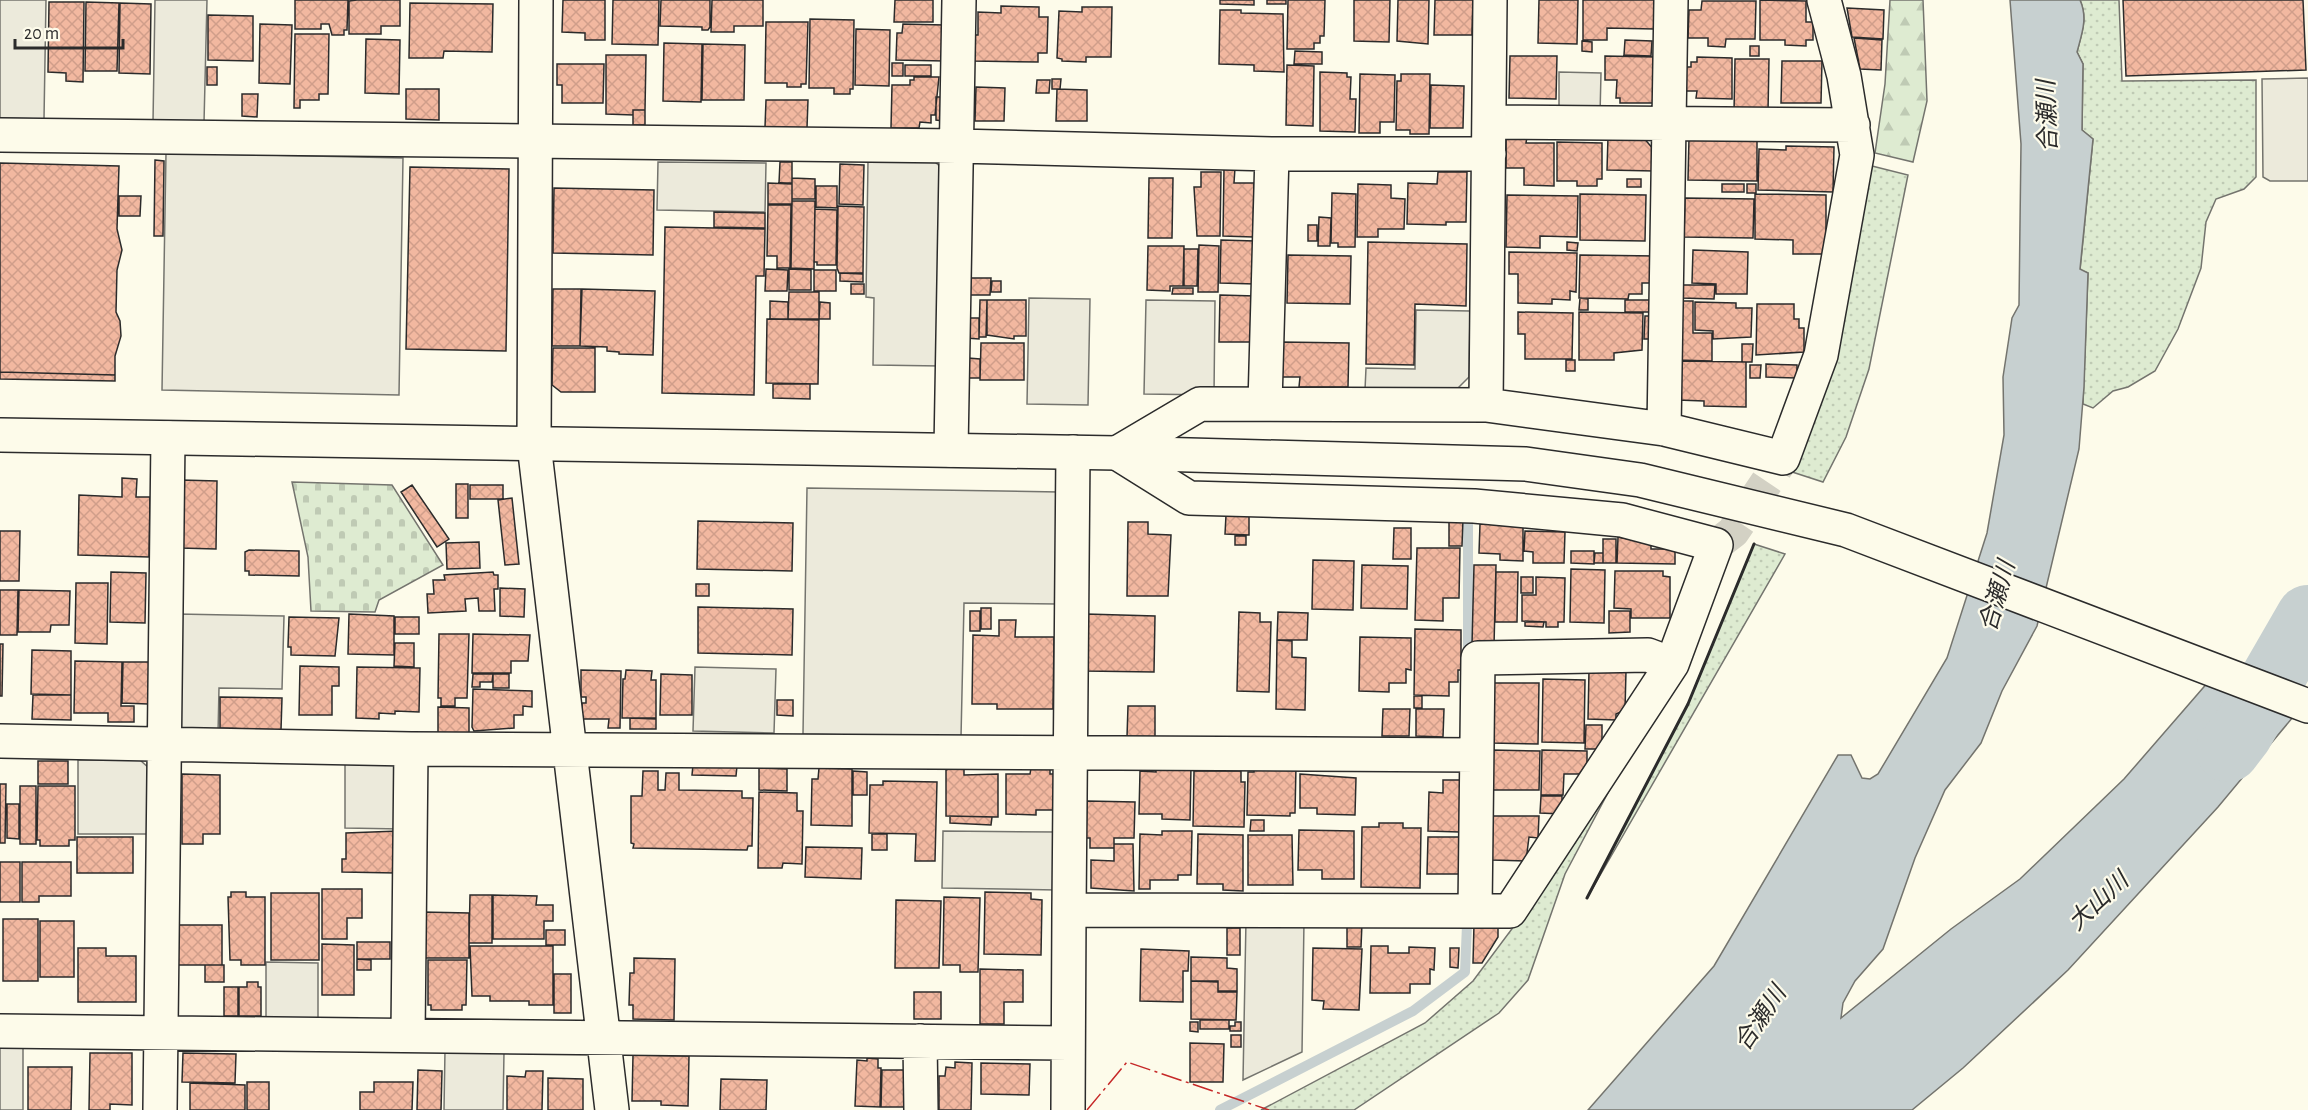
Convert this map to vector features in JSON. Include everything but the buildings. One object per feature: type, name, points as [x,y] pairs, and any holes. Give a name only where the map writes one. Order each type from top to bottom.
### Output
[{"type":"street","points":[[536,0],[534,444],[612,1110]]},
{"type":"street","points":[[951,450],[959,0]]},
{"type":"street","points":[[1486,405],[1490,0]]},
{"type":"street","points":[[1664,429],[1671,0]]},
{"type":"street","points":[[1117,453],[1200,404],[1486,405],[1664,429],[1783,458],[1821,355],[1857,156],[1844,76],[1824,0]]},
{"type":"street","points":[[1489,122],[1853,125]]},
{"type":"street","points":[[0,135],[957,146],[1272,154],[1489,154]]},
{"type":"street","points":[[1265,404],[1272,154]]},
{"type":"street","points":[[0,435],[1073,452],[1526,464],[1640,480],[1846,530],[2308,706]]},
{"type":"street","points":[[160,1110],[168,438]]},
{"type":"street","points":[[1068,1110],[1073,452]]},
{"type":"street","points":[[1069,910],[1510,911],[1672,664],[1716,545],[1622,520],[1474,506],[1189,498],[1117,453]]},
{"type":"street","points":[[1475,911],[1478,658],[1648,655],[1672,664]]},
{"type":"street","points":[[0,741],[165,742],[411,749],[568,748],[1476,755]]},
{"type":"street","points":[[408,1035],[411,749]]},
{"type":"street","points":[[0,1031],[1068,1043]]},
{"type":"street","points":[[920,1041],[921,1110]]},
{"type":"green space","points":[[1890,0],[1923,0],[1927,101],[1913,162],[1875,153],[1885,84]]},
{"type":"green space","points":[[2080,0],[2119,0],[2122,81],[2256,80],[2256,177],[2244,189],[2216,199],[2206,222],[2201,268],[2178,329],[2155,371],[2128,387],[2113,391],[2093,408],[2083,404],[2088,273],[2080,270],[2093,139],[2082,130],[2083,64],[2077,52],[2084,13]]},
{"type":"green space","points":[[1872,166],[1908,175],[1869,369],[1846,437],[1823,482],[1783,469],[1831,366]]},
{"type":"green space","points":[[292,482],[392,485],[443,565],[379,600],[375,612],[311,611],[308,557]]},
{"type":"green space","points":[[1754,544],[1785,554],[1587,898],[1688,704]]},
{"type":"green space","points":[[1647,719],[1565,874],[1528,980],[1499,1013],[1354,1110],[1261,1110],[1425,1023],[1473,981],[1558,867]]},
{"type":"shaded area","points":[[0,0],[46,0],[44,119],[0,118]]},
{"type":"shaded area","points":[[155,0],[207,0],[204,123],[153,122]]},
{"type":"shaded area","points":[[1559,72],[1601,73],[1600,115],[1559,114]]},
{"type":"shaded area","points":[[2308,78],[2308,181],[2270,181],[2263,177],[2262,79]]},
{"type":"shaded area","points":[[166,153],[403,158],[399,395],[162,390]]},
{"type":"shaded area","points":[[868,161],[935,162],[945,171],[941,366],[873,365],[874,298],[866,297]]},
{"type":"shaded area","points":[[658,162],[766,163],[765,212],[657,210]]},
{"type":"shaded area","points":[[1029,298],[1090,299],[1088,405],[1027,404]]},
{"type":"shaded area","points":[[1146,300],[1215,301],[1214,395],[1144,394]]},
{"type":"shaded area","points":[[1416,310],[1470,311],[1469,377],[1454,392],[1365,390],[1366,368],[1415,369]]},
{"type":"shaded area","points":[[807,488],[1059,492],[1057,604],[964,603],[961,737],[803,734]]},
{"type":"shaded area","points":[[177,614],[284,616],[282,689],[219,688],[218,734],[184,733],[175,724]]},
{"type":"shaded area","points":[[695,667],[776,669],[774,733],[693,731]]},
{"type":"shaded area","points":[[345,759],[393,759],[401,767],[401,829],[345,828]]},
{"type":"shaded area","points":[[78,760],[140,760],[150,769],[150,834],[78,834]]},
{"type":"shaded area","points":[[943,831],[1058,832],[1057,890],[942,888]]},
{"type":"shaded area","points":[[1246,920],[1304,921],[1302,1052],[1243,1080]]},
{"type":"shaded area","points":[[266,962],[318,963],[318,1020],[266,1020]]},
{"type":"shaded area","points":[[0,1046],[23,1046],[23,1110],[0,1110]]},
{"type":"shaded area","points":[[445,1050],[504,1052],[503,1110],[444,1110]]},
{"type":"water","name":"合瀬川","points":[[2010,0],[2080,0],[2084,13],[2077,52],[2083,64],[2082,130],[2093,139],[2080,269],[2088,273],[2084,387],[2079,449],[2037,626],[2002,691],[1981,743],[1945,790],[1915,858],[1883,949],[1855,981],[1843,1003],[1841,1018],[1951,929],[2020,879],[2124,779],[2229,658],[2308,699],[2218,807],[2068,970],[1963,1068],[1912,1110],[1588,1110],[1714,966],[1838,755],[1851,755],[1862,778],[1870,779],[1878,774],[1947,658],[1987,533],[2004,435],[2003,377],[2012,318],[2019,305],[2021,144]]},
{"type":"waterway","points":[[1468,521],[1468,647]]},
{"type":"waterway","name":"大山川","points":[[2228,750],[2241,733],[2308,617]]},
{"type":"waterway","points":[[1220,1110],[1413,1011],[1465,972],[1467,925]]},
{"type":"tunnel","points":[[1716,545],[1733,532],[1783,458]]},
{"type":"wall","points":[[1587,898],[1688,704],[1754,544]]},
{"type":"power","points":[[1087,1110],[1127,1062],[1269,1110]]}]
